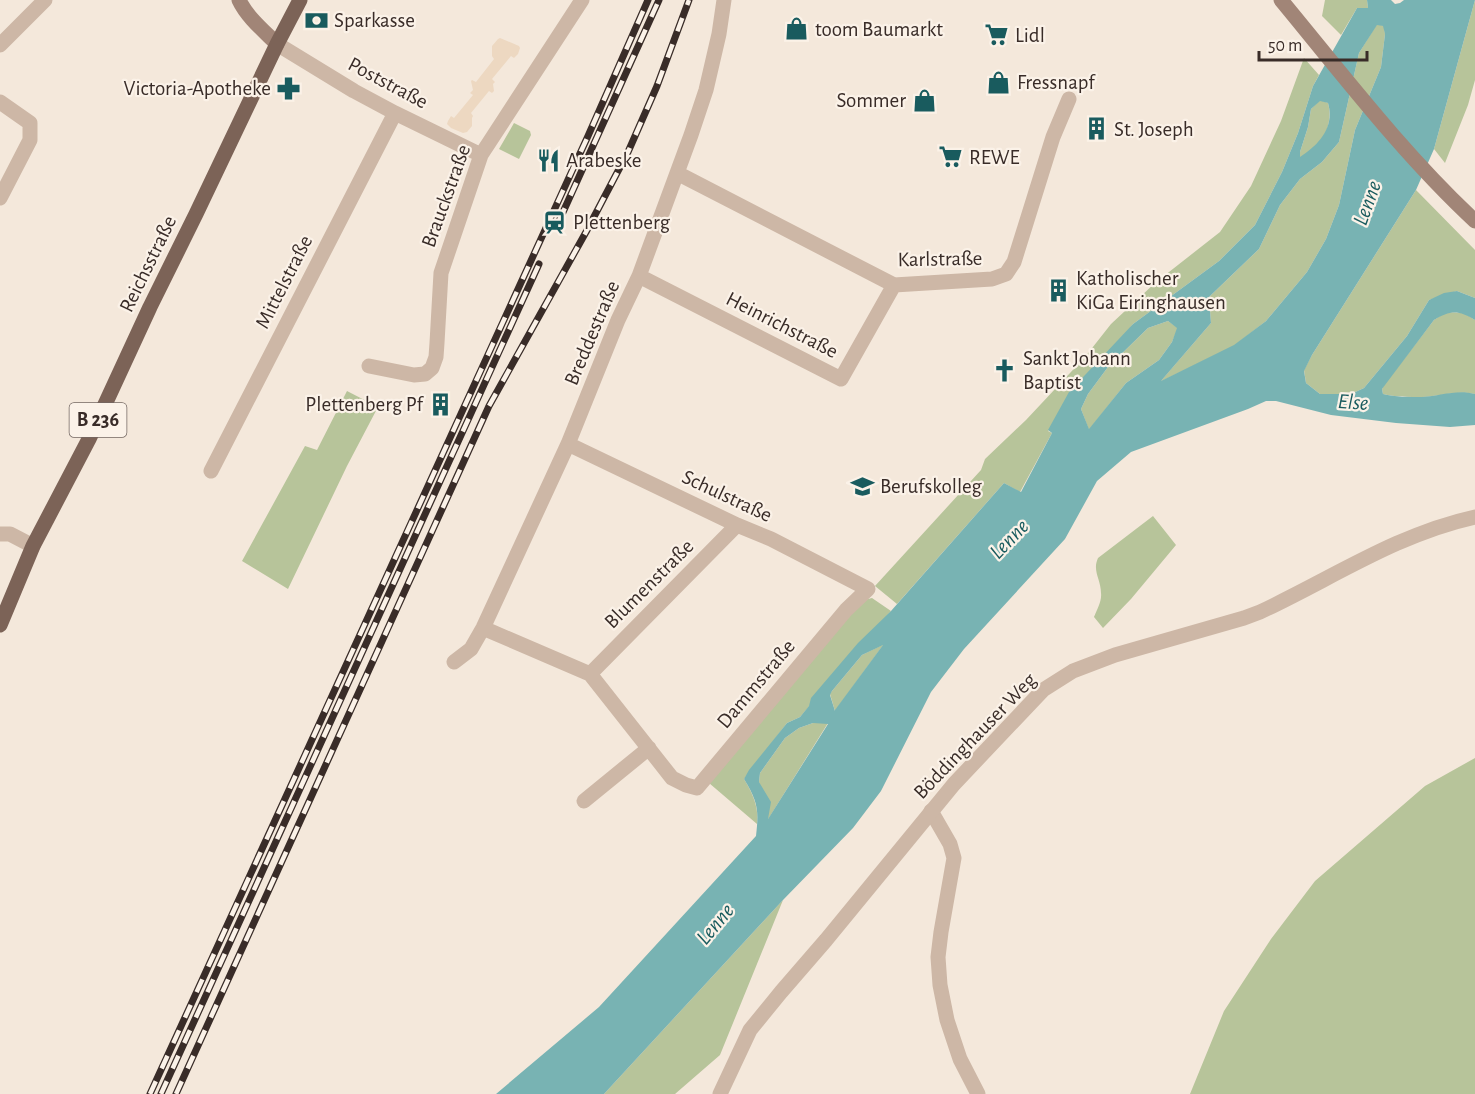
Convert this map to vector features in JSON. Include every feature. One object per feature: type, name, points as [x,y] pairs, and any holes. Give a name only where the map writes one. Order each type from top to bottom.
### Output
[{"type":"main road","points":[[239,0],[257,24],[277,44]]},
{"type":"main road","name":"Reichsstraße","points":[[0,625],[33,546],[89,439],[150,307],[300,0]]},
{"type":"main road","points":[[1281,0],[1412,156],[1449,197],[1475,221]]},
{"type":"street","points":[[0,45],[45,0]]},
{"type":"street","name":"Brauckstraße","points":[[369,366],[414,375],[425,374],[432,368],[436,357],[441,273],[481,155],[582,0]]},
{"type":"street","name":"Breddestraße","points":[[454,662],[471,650],[483,628],[568,444],[618,320],[639,276],[706,90],[724,0]]},
{"type":"street","name":"Poststraße","points":[[277,44],[395,113],[481,155]]},
{"type":"street","name":"Karlstraße","points":[[677,173],[894,285],[992,279],[1006,274],[1014,262],[1053,137],[1069,99]]},
{"type":"street","points":[[0,102],[30,123],[31,132],[30,140],[0,198]]},
{"type":"street","name":"Mittelstraße","points":[[211,471],[395,113]]},
{"type":"street","name":"Heinrichstraße","points":[[639,276],[841,379],[894,285]]},
{"type":"street","name":"Schulstraße","points":[[568,444],[771,539],[868,589]]},
{"type":"street","name":"Böddinghauser Weg","points":[[720,1094],[750,1030],[931,811],[1043,690],[1073,671],[1115,655],[1260,612],[1408,538],[1450,522],[1475,517]]},
{"type":"street","name":"Blumenstraße","points":[[590,674],[737,525]]},
{"type":"street","points":[[0,534],[10,534],[33,546]]},
{"type":"street","name":"Dammstraße","points":[[649,748],[672,778],[697,788],[846,610],[868,589]]},
{"type":"street","points":[[483,628],[590,674],[649,748],[584,801]]},
{"type":"street","points":[[931,811],[950,844],[954,858],[940,932],[938,957],[940,985],[947,1020],[957,1049],[978,1094]]},
{"type":"green space","points":[[1325,0],[1367,0],[1368,8],[1357,8],[1341,35],[1322,16]]},
{"type":"green space","points":[[1475,0],[1475,80],[1468,105],[1445,163],[1434,149]]},
{"type":"green space","points":[[1377,24],[1384,26],[1385,34],[1381,67],[1355,130],[1339,205],[1326,239],[1307,272],[1266,321],[1234,346],[1160,382],[1211,323],[1209,297],[1259,249],[1280,205],[1300,179],[1322,162],[1339,142],[1359,53]]},
{"type":"green space","points":[[1304,58],[1319,75],[1282,172],[1255,225],[1219,261],[1133,324],[1048,431],[1052,433],[1020,492],[1004,483],[897,604],[875,586],[981,470],[985,459],[1026,420],[1085,357],[1111,324],[1155,283],[1220,232],[1251,186],[1281,121]]},
{"type":"green space","points":[[1320,100],[1328,103],[1329,108],[1326,131],[1321,141],[1300,158],[1311,109]]},
{"type":"green space","points":[[514,123],[530,131],[531,135],[519,159],[499,149]]},
{"type":"green space","points":[[1416,190],[1475,250],[1475,298],[1457,291],[1429,300],[1407,336],[1364,388],[1351,394],[1320,394],[1306,383],[1304,370]]},
{"type":"green space","points":[[1446,312],[1464,313],[1475,320],[1475,394],[1455,393],[1422,397],[1383,394],[1384,385],[1434,320]]},
{"type":"green space","points":[[1168,321],[1178,328],[1172,342],[1159,360],[1126,383],[1089,430],[1081,409],[1088,394],[1108,367],[1148,328]]},
{"type":"green space","points":[[347,391],[378,407],[288,589],[242,561],[305,446],[317,450]]},
{"type":"green space","points":[[1153,516],[1176,545],[1131,599],[1103,628],[1094,617],[1101,596],[1096,571],[1098,558]]},
{"type":"green space","points":[[872,598],[891,611],[800,717],[787,723],[744,779],[755,801],[757,824],[709,783],[856,602]]},
{"type":"green space","points":[[884,644],[835,711],[830,694],[832,691],[862,655]]},
{"type":"green space","points":[[813,723],[828,723],[767,821],[759,782],[760,773],[785,738],[799,728]]},
{"type":"green space","points":[[1475,758],[1475,1094],[1190,1094],[1224,1011],[1271,939],[1315,881],[1425,786]]},
{"type":"green space","points":[[783,900],[720,1055],[675,1094],[604,1094]]},
{"type":"shaded area","points":[[500,38],[519,46],[518,54],[514,58],[511,56],[492,79],[495,82],[494,91],[492,93],[489,91],[471,113],[472,126],[467,132],[463,133],[451,128],[447,124],[448,121],[451,116],[454,118],[473,95],[470,93],[473,90],[471,81],[476,82],[494,59],[492,46]]},
{"type":"water","points":[[1367,0],[1391,0],[1395,4],[1404,0],[1475,0],[1434,149],[1416,190],[1312,355],[1304,371],[1306,383],[1320,394],[1351,394],[1364,388],[1407,336],[1429,300],[1444,293],[1457,291],[1475,298],[1475,320],[1454,312],[1434,320],[1382,389],[1383,394],[1402,397],[1462,392],[1475,394],[1475,425],[1450,427],[1396,423],[1331,415],[1276,401],[1266,401],[1131,452],[1097,481],[1065,539],[964,649],[931,692],[881,791],[853,828],[783,900],[604,1094],[496,1094],[599,1007],[756,836],[756,806],[744,779],[749,770],[787,723],[800,717],[809,706],[811,698],[858,643],[891,611],[1004,483],[1021,492],[1052,433],[1048,430],[1069,392],[1133,324],[1219,261],[1255,225],[1282,172],[1298,133],[1313,86],[1357,8],[1368,8]],"holes":[[[1377,25],[1383,26],[1385,34],[1381,67],[1355,130],[1339,205],[1326,239],[1307,272],[1266,321],[1234,345],[1161,381],[1211,323],[1209,297],[1259,249],[1280,205],[1300,179],[1322,162],[1339,142],[1359,53]],[[1320,101],[1328,103],[1329,120],[1319,141],[1300,157],[1311,109]],[[1168,321],[1177,328],[1172,342],[1159,360],[1126,383],[1089,429],[1081,409],[1088,394],[1108,367],[1148,328]],[[883,645],[835,711],[830,695],[862,655]],[[813,723],[828,724],[768,819],[771,802],[759,782],[760,773],[785,738],[799,728]]]},
{"type":"railway","points":[[150,1094],[648,0]]},
{"type":"railway","points":[[559,221],[659,0]]},
{"type":"railway","points":[[176,1094],[489,406],[628,152],[657,86],[689,0]]},
{"type":"railway","points":[[161,1094],[539,264]]},
{"type":"place","name":"Sparkasse","points":[[316,20]]},
{"type":"place","name":"toom Baumarkt","points":[[797,29]]},
{"type":"place","name":"Lidl","points":[[997,35]]},
{"type":"place","name":"Fressnapf","points":[[999,82]]},
{"type":"place","name":"Victoria-Apotheke","points":[[289,88]]},
{"type":"place","name":"Sommer","points":[[924,100]]},
{"type":"place","name":"St. Joseph","points":[[1096,129]]},
{"type":"place","name":"REWE","points":[[951,157]]},
{"type":"place","name":"Arabeske","points":[[548,160]]},
{"type":"place","name":"Plettenberg","points":[[555,222]]},
{"type":"place","name":"Katholischer KiGa Eiringhausen","points":[[1058,290]]},
{"type":"place","name":"Sankt Johann Baptist","points":[[1005,370]]},
{"type":"place","name":"Plettenberg Pf","points":[[441,404]]},
{"type":"place","name":"Berufskolleg","points":[[862,486]]},
{"type":"water label","name":"Lenne","points":[[1367,203]]},
{"type":"water label","name":"Else","points":[[1353,402]]},
{"type":"water label","name":"Lenne","points":[[1009,539]]},
{"type":"water label","name":"Lenne","points":[[715,924]]}]
